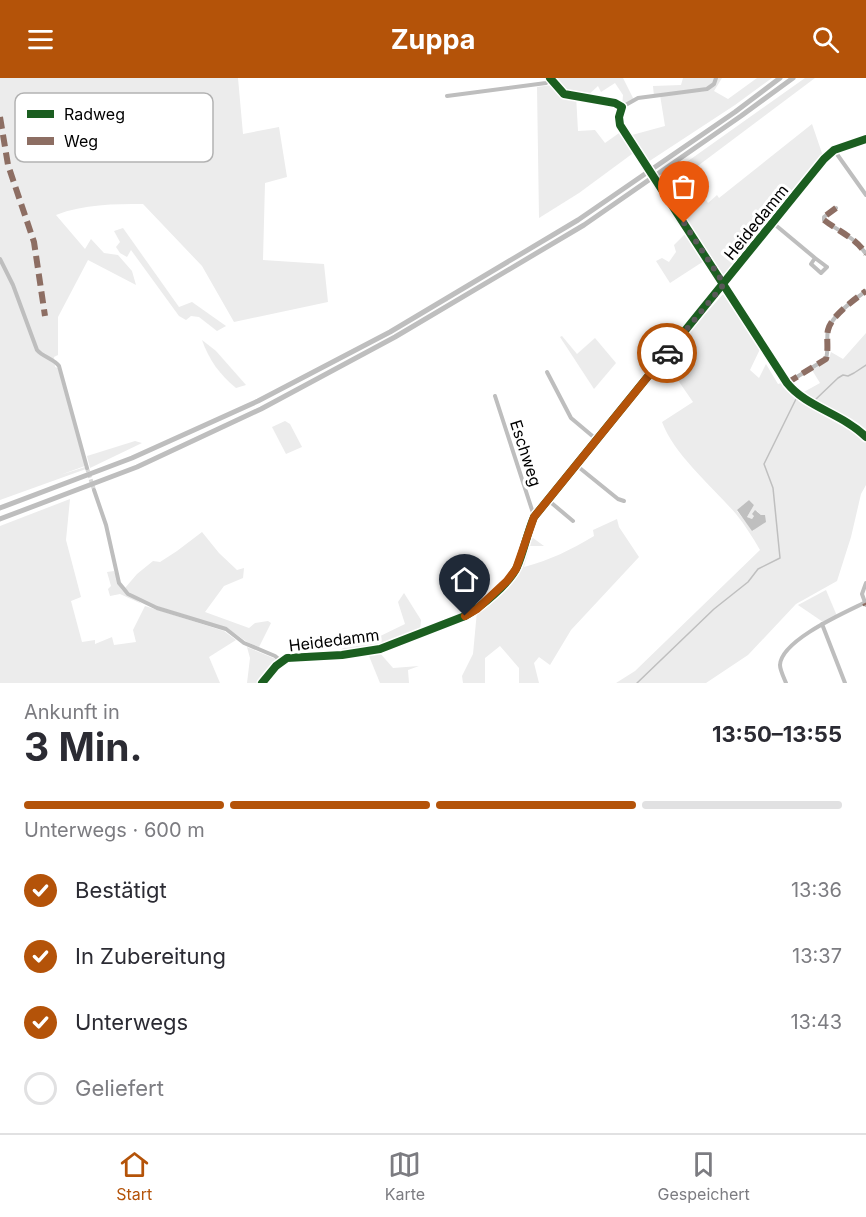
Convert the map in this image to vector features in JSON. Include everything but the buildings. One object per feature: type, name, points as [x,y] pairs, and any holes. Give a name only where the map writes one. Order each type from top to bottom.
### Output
[{"type":"highway","points":[[0,508],[132,458],[258,400],[390,332],[578,220],[780,78]]},
{"type":"highway","points":[[0,519],[137,466],[261,409],[395,338],[584,225],[741,117],[793,78]]},
{"type":"street","points":[[647,166],[620,125],[619,117],[622,107],[638,98],[707,89],[714,84],[716,78]]},
{"type":"street","points":[[447,96],[546,83],[551,79],[564,94],[615,103],[622,107]]},
{"type":"street","points":[[866,139],[834,150],[866,195]]},
{"type":"street","name":"Heidedamm","points":[[262,683],[281,661],[294,657],[342,655],[380,650],[471,612],[507,581],[516,569],[534,517],[834,150]]},
{"type":"street","points":[[658,183],[787,383],[799,395],[850,423],[866,437]]},
{"type":"street","points":[[836,208],[824,217],[824,220],[843,232],[866,254]]},
{"type":"street","points":[[773,223],[816,258]]},
{"type":"street","points":[[0,259],[13,285],[37,350],[59,366],[87,468]]},
{"type":"street","points":[[787,383],[825,359],[829,348],[828,330],[831,323],[848,304],[866,291]]},
{"type":"street","points":[[547,372],[571,418],[596,439]]},
{"type":"street","name":"Eschweg","points":[[495,396],[534,517]]},
{"type":"street","points":[[576,465],[618,499],[624,501]]},
{"type":"street","points":[[94,490],[106,525],[115,569],[122,588],[128,594],[157,608],[226,629],[244,643],[275,656],[281,661]]},
{"type":"street","points":[[548,500],[573,521]]},
{"type":"street","points":[[786,683],[780,666],[782,658],[796,642],[822,624],[866,603],[862,594],[866,583]]},
{"type":"street","points":[[822,624],[845,683]]},
{"type":"shaded area","points":[[0,78],[238,78],[243,134],[279,127],[287,177],[265,183],[263,260],[324,264],[328,302],[234,322],[202,266],[143,204],[88,207],[56,215],[85,249],[91,239],[104,253],[118,255],[132,271],[136,285],[88,260],[58,317],[58,355],[54,357],[55,367],[58,368],[85,466],[60,475],[85,467],[86,469],[0,500]]},
{"type":"shaded area","points":[[553,78],[623,78],[634,100],[622,107],[623,95],[615,83],[601,92],[598,86],[586,97],[576,95],[578,131],[595,130],[605,143],[622,131],[636,151],[579,193],[539,218],[537,87],[551,85],[556,87]]},
{"type":"shaded area","points":[[683,78],[722,78],[714,91],[728,99],[757,78],[772,78],[648,162],[642,158],[623,130],[632,135],[665,126],[660,95],[654,96],[653,86],[681,85]]},
{"type":"shaded area","points":[[805,78],[815,78],[671,186],[680,200],[698,189],[708,203],[717,195],[719,198],[812,124],[824,159],[724,284],[660,181]]},
{"type":"shaded area","points":[[123,228],[179,307],[192,302],[226,326],[217,331],[199,317],[191,316],[186,320],[179,316],[131,250],[127,257],[116,247],[120,242],[114,231]]},
{"type":"shaded area","points":[[689,230],[707,259],[670,283],[656,261],[662,258],[669,262],[676,252],[674,245]]},
{"type":"shaded area","points":[[725,292],[761,347],[750,370],[759,378],[766,364],[778,384],[785,382],[792,391],[796,389],[802,393],[820,383],[812,370],[828,361],[831,352],[843,359],[866,333],[866,485],[861,494],[837,581],[796,604],[748,655],[706,683],[616,683],[635,671],[760,550],[736,514],[695,471],[668,434],[662,422],[693,402],[664,360]],"holes":[[[749,500],[754,505],[747,517],[752,519],[757,511],[761,515],[753,531],[737,511]]]},
{"type":"shaded area","points":[[562,336],[577,354],[595,338],[616,363],[594,389],[560,337]]},
{"type":"shaded area","points":[[202,340],[216,351],[246,385],[236,388],[225,378],[212,361]]},
{"type":"shaded area","points":[[285,421],[290,424],[302,447],[286,454],[272,427]]},
{"type":"shaded area","points":[[135,441],[142,443],[90,468],[87,456]]},
{"type":"shaded area","points":[[70,499],[66,540],[81,597],[71,601],[82,642],[95,640],[95,644],[112,637],[114,645],[136,642],[133,630],[145,606],[224,631],[236,640],[209,657],[220,683],[0,683],[0,526]]},
{"type":"shaded area","points":[[749,500],[754,505],[747,517],[752,519],[755,510],[765,515],[766,522],[752,531],[737,510]]},
{"type":"shaded area","points":[[617,519],[619,527],[639,557],[571,630],[550,665],[539,657],[534,663],[539,683],[519,683],[519,668],[500,646],[485,658],[485,683],[463,683],[462,676],[473,654],[477,611],[513,577],[519,568],[529,535],[544,546],[530,546],[524,567],[569,550],[594,536],[593,530]]},
{"type":"shaded area","points":[[202,532],[237,570],[244,568],[243,578],[224,586],[205,612],[249,628],[255,623],[268,621],[271,623],[259,647],[247,642],[227,628],[147,603],[136,598],[125,588],[153,561],[160,562]]},
{"type":"shaded area","points":[[114,571],[122,590],[142,604],[120,594],[110,596],[108,589],[111,586],[107,572]]},
{"type":"shaded area","points":[[826,590],[837,616],[823,622],[798,605]]},
{"type":"shaded area","points":[[404,593],[421,620],[420,630],[376,647],[340,651],[343,648],[368,642],[405,624],[398,602]]},
{"type":"shaded area","points":[[247,647],[278,660],[259,683],[247,683],[250,658]]},
{"type":"shaded area","points":[[379,652],[393,668],[419,666],[408,670],[409,683],[380,683],[369,656]]},
{"type":"waterway","points":[[815,400],[838,378],[843,375],[848,376],[866,365]]},
{"type":"waterway","points":[[637,683],[714,609],[748,582],[758,569],[780,558],[773,488],[764,464],[796,399],[811,404]]},
{"type":"tunnel","points":[[87,468],[94,490]]},
{"type":"marked path","points":[[0,117],[8,165],[34,242],[45,316]]},
{"type":"marked path","points":[[836,208],[824,217],[824,220],[852,239],[866,254]]},
{"type":"marked path","points":[[787,383],[826,359],[827,333],[830,325],[844,308],[866,291]]},
{"type":"cycle path","points":[[550,78],[564,94],[615,103],[622,107],[619,117],[620,125],[787,383],[814,405],[847,422],[866,437]]},
{"type":"cycle path","points":[[262,683],[276,666],[287,658],[342,655],[380,649],[465,616],[494,594],[508,581],[517,567],[534,517],[824,159],[834,150],[866,139]]},
{"type":"way so far","points":[[667,353],[724,284],[684,223]]},
{"type":"route","points":[[465,616],[477,609],[507,581],[516,569],[534,517],[667,353]]}]
